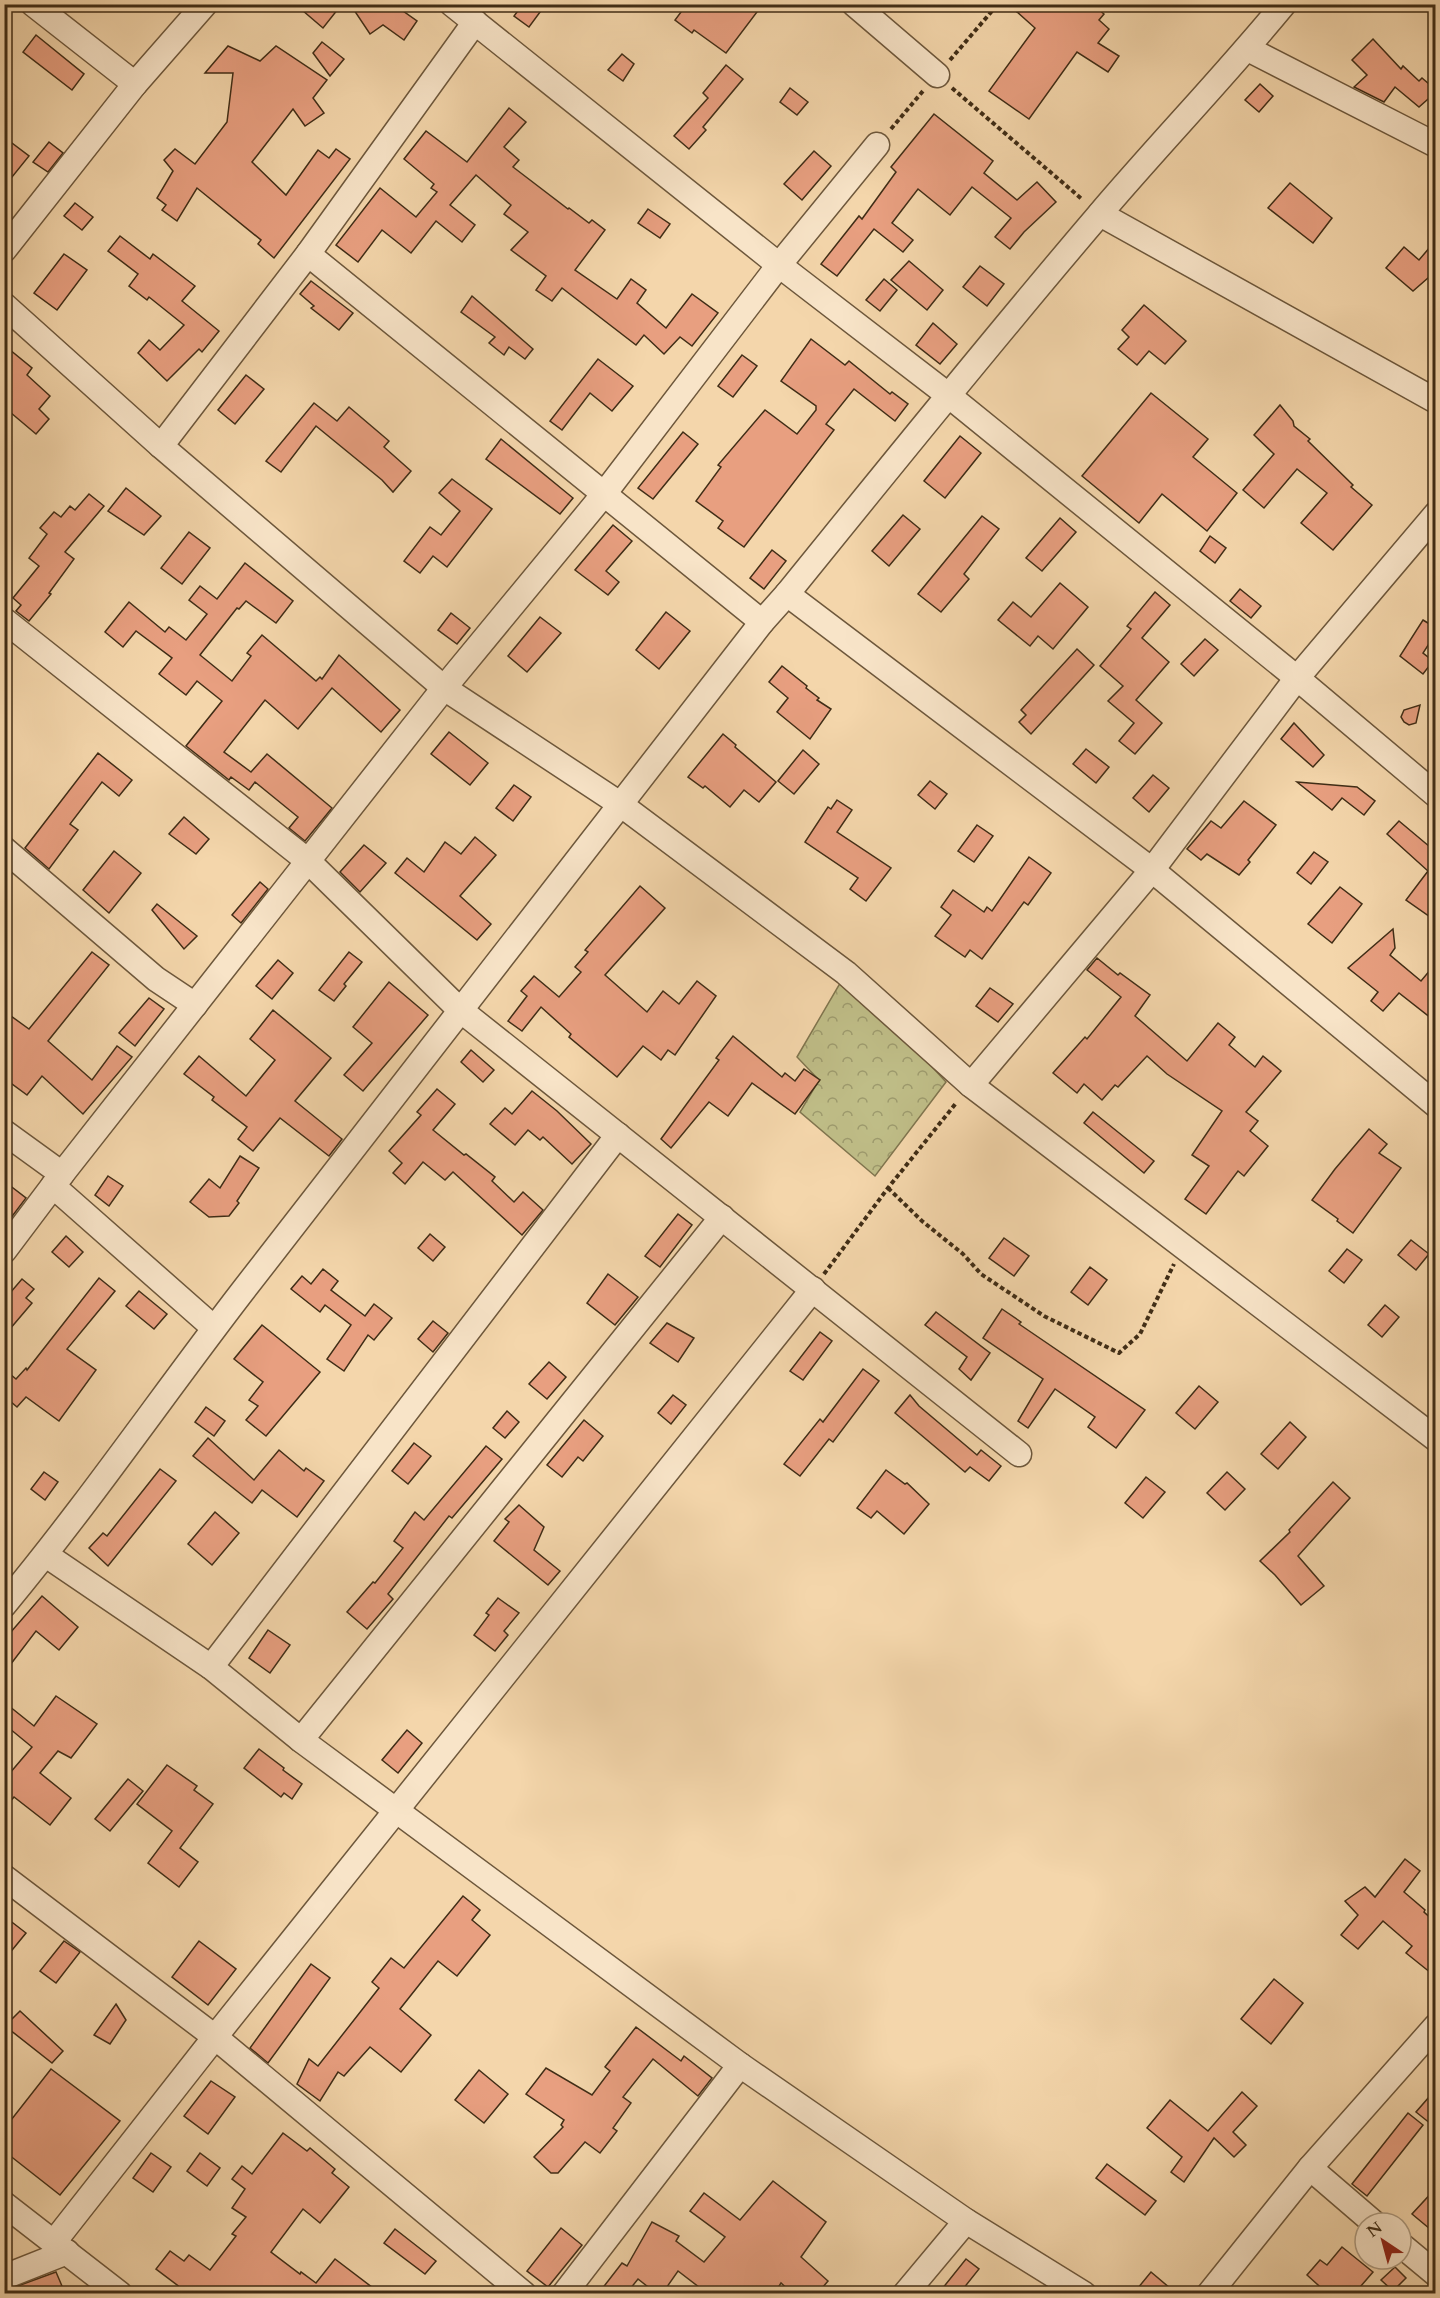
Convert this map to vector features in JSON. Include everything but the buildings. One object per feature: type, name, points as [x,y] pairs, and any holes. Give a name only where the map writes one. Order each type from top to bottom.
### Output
[{"type":"street","points":[[33,4],[135,84]]},
{"type":"street","points":[[4,250],[135,84],[205,4]]},
{"type":"street","points":[[452,4],[779,265],[948,395],[1297,678],[1436,795]]},
{"type":"street","points":[[854,4],[937,75]]},
{"type":"street","points":[[4,1605],[46,1555],[214,1328],[459,1009],[762,622],[1100,214],[1248,49],[1284,4]]},
{"type":"street","points":[[161,446],[308,254],[475,22]]},
{"type":"street","points":[[1248,49],[1436,145]]},
{"type":"street","points":[[4,1251],[57,1180],[444,688],[604,494],[779,265],[877,145]]},
{"type":"street","points":[[1100,214],[1436,401]]},
{"type":"street","points":[[308,254],[762,622]]},
{"type":"street","points":[[4,305],[161,446],[444,688],[620,804],[846,973],[971,1085],[1436,1440]]},
{"type":"street","points":[[971,1085],[1152,870],[1297,678],[1436,514]]},
{"type":"street","points":[[787,594],[1152,870],[1436,1105]]},
{"type":"street","points":[[4,620],[308,861],[459,1009],[1019,1454]]},
{"type":"street","points":[[4,849],[156,979],[195,1005]]},
{"type":"street","points":[[4,1132],[214,1328]]},
{"type":"street","points":[[211,1667],[618,1136]]},
{"type":"street","points":[[301,1740],[722,1217]]},
{"type":"street","points":[[4,2277],[61,2247],[215,2037],[813,1289]]},
{"type":"street","points":[[46,1555],[211,1667],[301,1740],[740,2065],[966,2221],[1083,2294]]},
{"type":"street","points":[[4,1877],[215,2037],[524,2294]]},
{"type":"street","points":[[1209,2294],[1310,2168],[1436,2026]]},
{"type":"street","points":[[564,2294],[740,2065]]},
{"type":"street","points":[[1310,2168],[1360,2211]]},
{"type":"street","points":[[4,2204],[120,2294]]},
{"type":"street","points":[[905,2294],[966,2221]]},
{"type":"street","points":[[1413,2255],[1436,2274]]},
{"type":"path","points":[[937,75],[1100,214]]},
{"type":"path","points":[[813,1289],[888,1188],[971,1085]]},
{"type":"path","points":[[888,1188],[922,1221],[963,1254],[981,1274],[1044,1316],[1119,1353],[1140,1334],[1183,1248]]},
{"type":"green space","points":[[846,973],[946,1082],[875,1176],[800,1112],[819,1080],[797,1057]]}]
